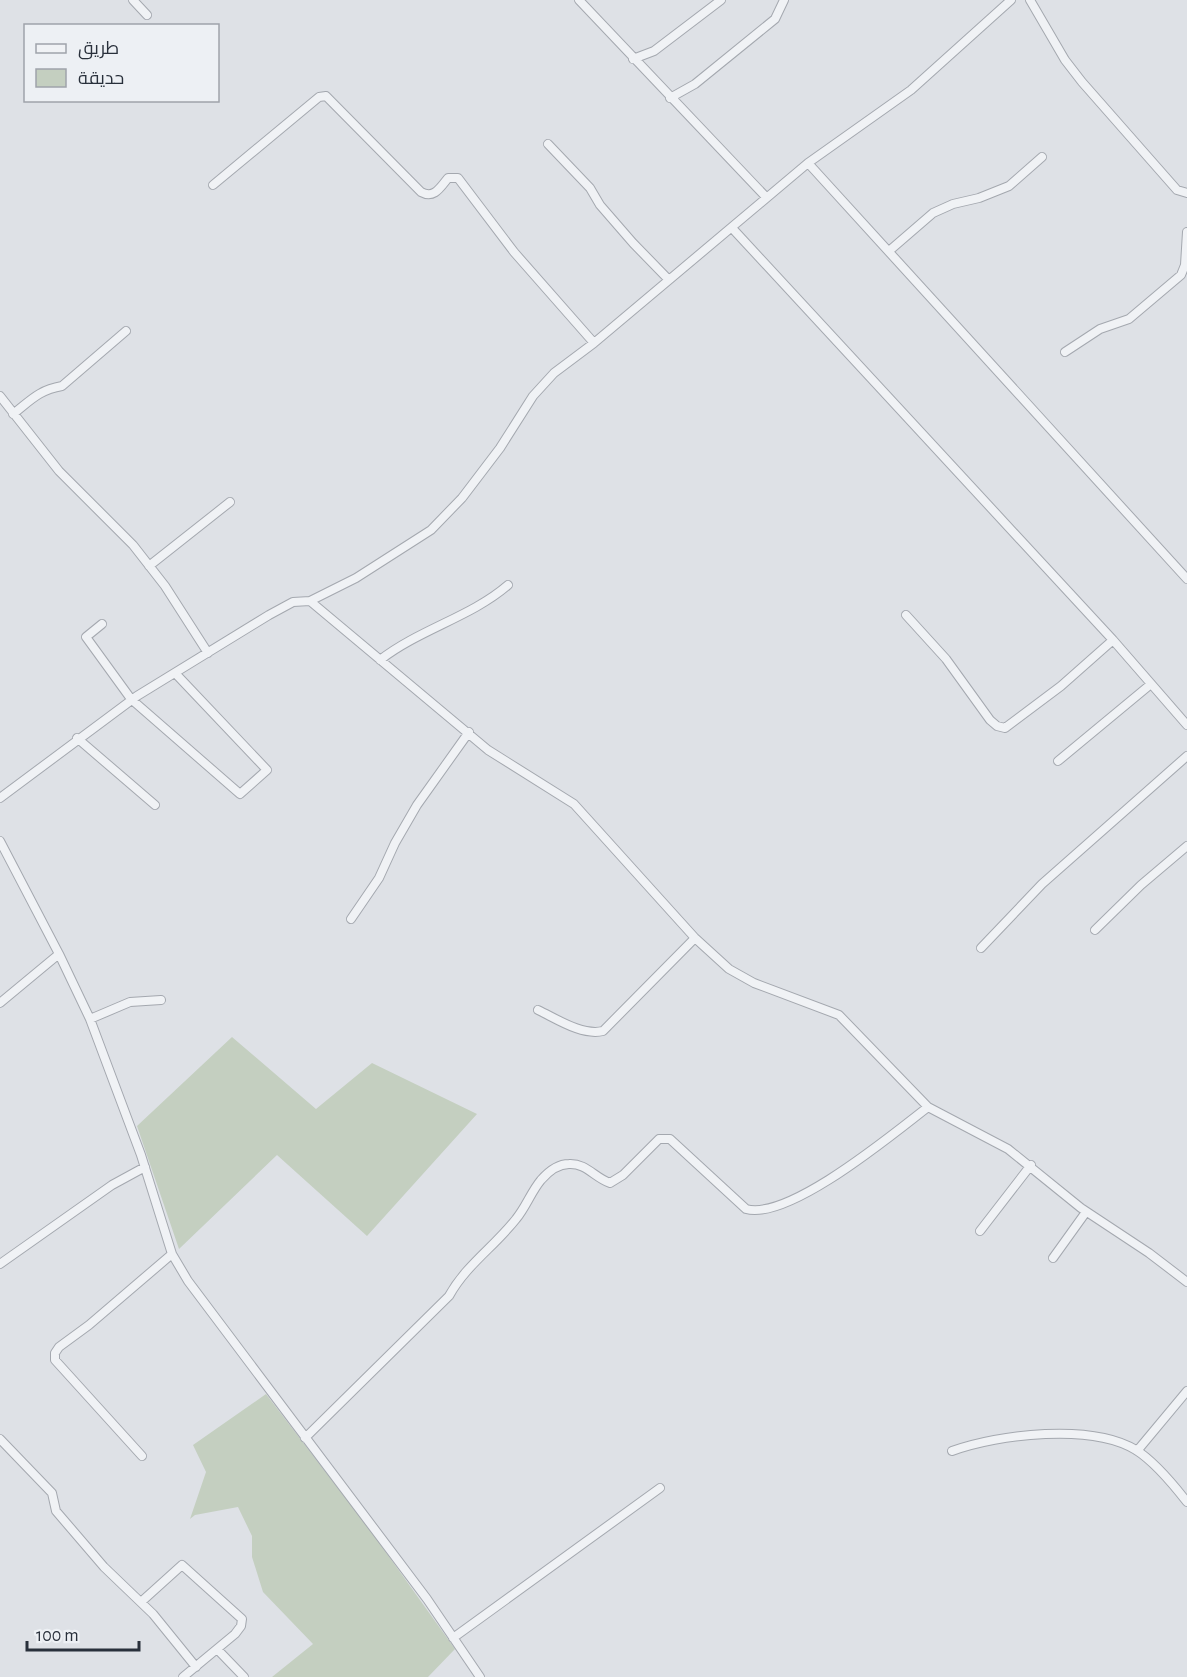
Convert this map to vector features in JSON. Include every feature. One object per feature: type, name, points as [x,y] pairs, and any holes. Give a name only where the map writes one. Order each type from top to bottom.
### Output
[{"type":"street","points":[[133,0],[147,15]]},
{"type":"street","points":[[579,0],[766,197]]},
{"type":"street","points":[[633,59],[654,51],[721,0]]},
{"type":"street","points":[[670,98],[695,84],[775,19],[784,0]]},
{"type":"street","points":[[0,798],[131,699],[293,602],[310,601],[365,572],[431,530],[449,514],[500,448],[533,396],[554,373],[594,343],[808,163],[911,90],[1011,0]]},
{"type":"street","points":[[1030,0],[1065,60],[1082,82],[1177,190],[1187,193]]},
{"type":"street","points":[[213,185],[319,97],[326,96],[421,192],[428,196],[434,195],[448,178],[458,178],[514,252],[594,343]]},
{"type":"street","points":[[548,144],[591,188],[600,205],[669,280]]},
{"type":"street","points":[[889,251],[933,213],[1009,186],[1042,157]]},
{"type":"street","points":[[808,163],[1187,579]]},
{"type":"street","points":[[732,228],[1113,640],[1187,725]]},
{"type":"street","points":[[1065,352],[1100,330],[1130,319],[1181,275],[1185,265],[1187,232]]},
{"type":"street","points":[[13,414],[42,391],[62,386],[126,331]]},
{"type":"street","points":[[0,396],[59,471],[133,545],[165,586],[208,653]]},
{"type":"street","points":[[149,566],[230,502]]},
{"type":"street","points":[[381,660],[415,637],[495,596],[508,585]]},
{"type":"street","points":[[310,601],[470,732],[488,750],[574,804],[695,938],[729,969],[754,983],[839,1015],[928,1107],[1008,1149],[1031,1165],[1086,1212],[1149,1253],[1187,1282]]},
{"type":"street","points":[[906,615],[946,659],[990,720],[997,726],[1005,728],[1061,686],[1113,640]]},
{"type":"street","points":[[102,624],[87,637],[131,699],[240,794],[267,770],[175,673]]},
{"type":"street","points":[[1058,761],[1151,684]]},
{"type":"street","points":[[351,919],[379,878],[395,843],[417,805],[470,732]]},
{"type":"street","points":[[77,738],[155,805]]},
{"type":"street","points":[[981,948],[1042,884],[1187,756]]},
{"type":"street","points":[[0,841],[90,1019],[145,1167],[172,1254],[189,1281],[305,1438],[414,1581],[480,1677]]},
{"type":"street","points":[[1095,930],[1141,885],[1187,846]]},
{"type":"street","points":[[538,1011],[582,1030],[595,1033],[603,1031],[695,938]]},
{"type":"street","points":[[0,1003],[59,954]]},
{"type":"street","points":[[90,1019],[130,1002],[161,1000]]},
{"type":"street","points":[[305,1438],[449,1296],[463,1272],[503,1235],[518,1217],[542,1180],[553,1169],[569,1164],[579,1165],[610,1183],[623,1175],[659,1139],[664,1137],[670,1139],[746,1209],[764,1210],[826,1182],[928,1107]]},
{"type":"street","points":[[980,1231],[1031,1165]]},
{"type":"street","points":[[0,1264],[112,1185],[145,1167]]},
{"type":"street","points":[[1053,1258],[1086,1212]]},
{"type":"street","points":[[142,1456],[55,1360],[55,1353],[58,1347],[89,1325],[172,1254]]},
{"type":"street","points":[[1137,1451],[1187,1391]]},
{"type":"street","points":[[952,1451],[1002,1439],[1080,1435],[1101,1437],[1137,1451],[1172,1484],[1187,1502]]},
{"type":"street","points":[[0,1439],[51,1493],[56,1511],[104,1568],[141,1602],[196,1667]]},
{"type":"street","points":[[453,1638],[660,1488]]},
{"type":"street","points":[[141,1602],[178,1567],[186,1566],[242,1619],[242,1626],[235,1634],[183,1677]]},
{"type":"street","points":[[217,1649],[244,1677]]},
{"type":"green space","points":[[232,1037],[316,1109],[372,1063],[477,1114],[367,1236],[277,1155],[179,1249],[137,1126]]},
{"type":"green space","points":[[266,1394],[370,1530],[455,1649],[428,1677],[272,1677],[313,1644],[263,1592],[252,1557],[252,1536],[238,1507],[195,1515],[190,1519],[206,1472],[193,1445]]}]
